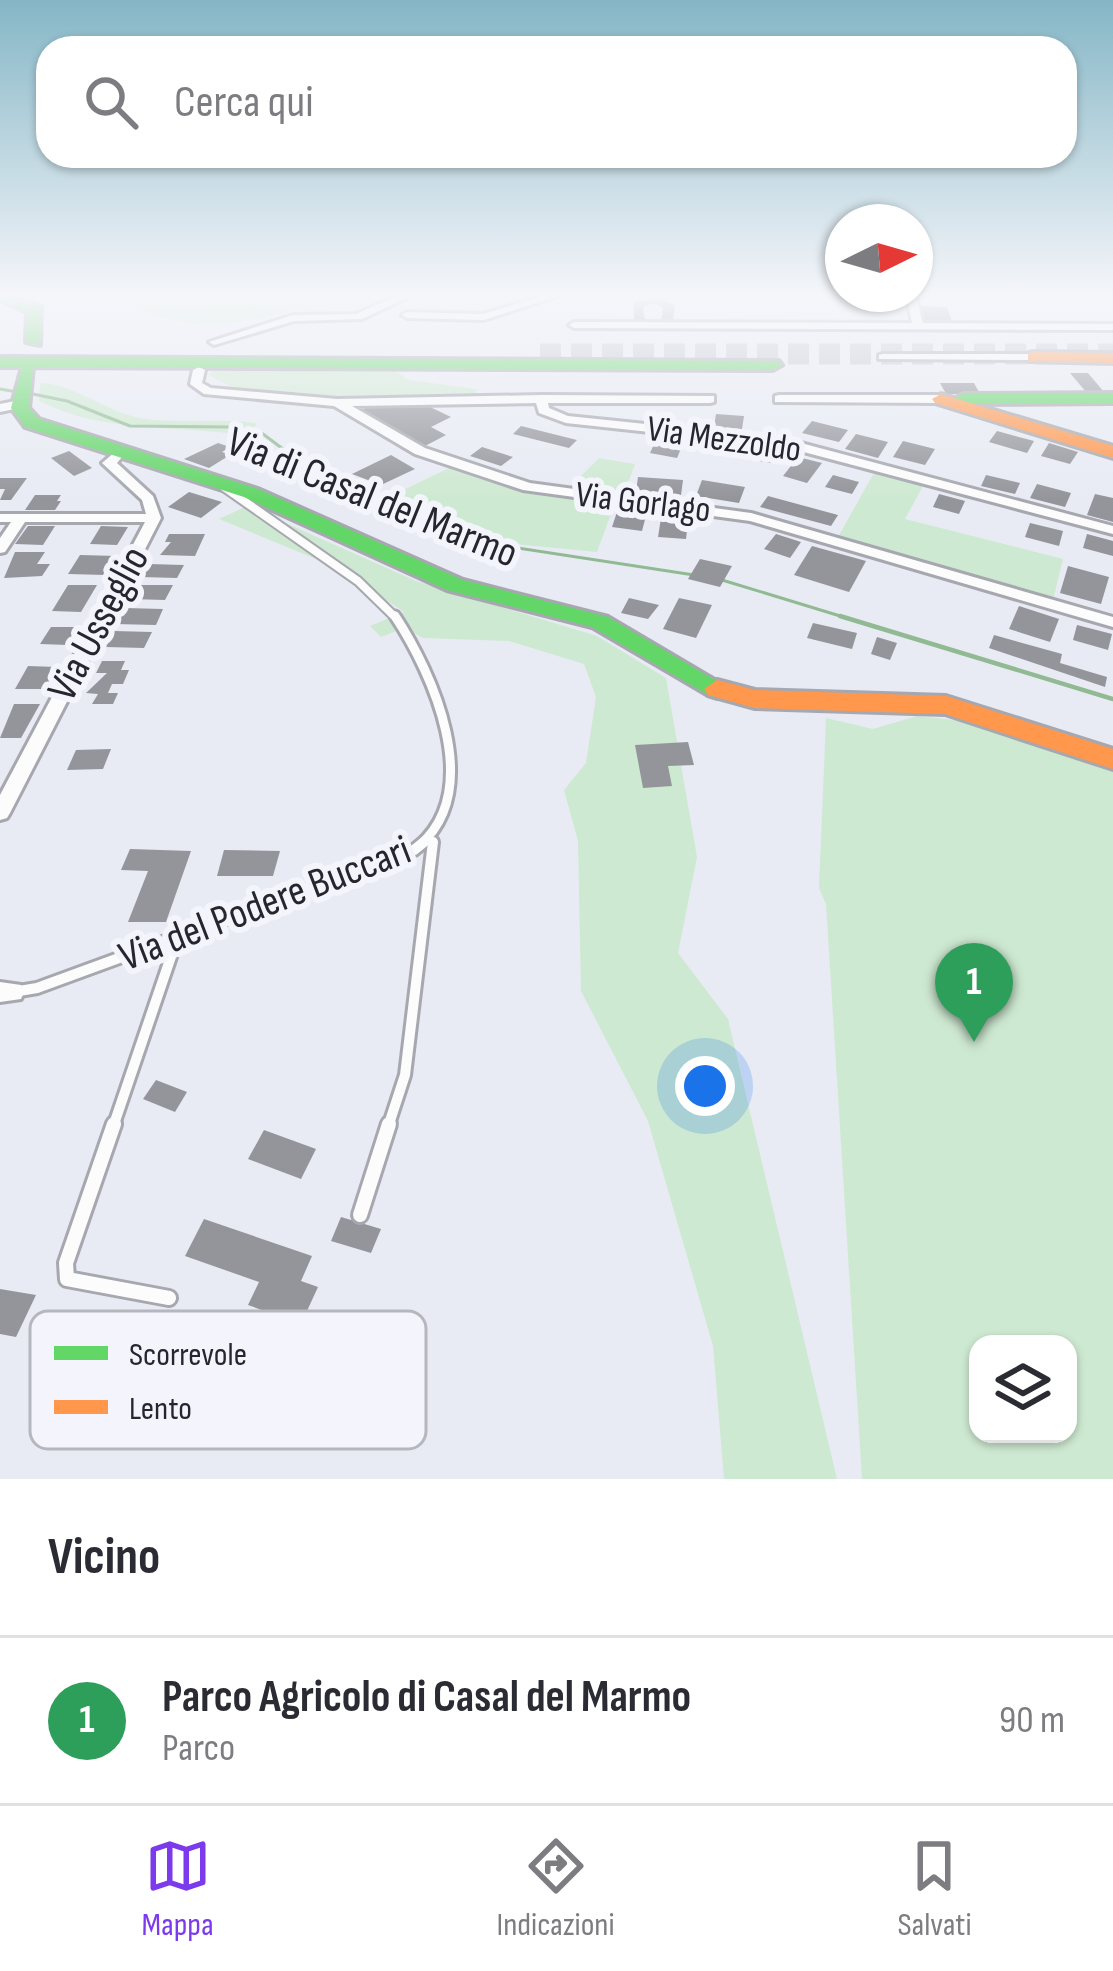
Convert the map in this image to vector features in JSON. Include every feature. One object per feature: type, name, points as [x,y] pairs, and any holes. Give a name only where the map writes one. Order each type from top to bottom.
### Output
[{"type":"main road","points":[[12,379],[371,362]]},
{"type":"main road","points":[[1038,362],[1064,398]]},
{"type":"main road","points":[[1083,362],[1113,397]]},
{"type":"main road","points":[[12,379],[773,365]]},
{"type":"main road","name":"Via di Casal del Marmo","points":[[12,379],[23,416],[32,423],[218,481],[437,578],[600,622],[722,692],[754,699],[946,705],[1003,719],[1113,759]]},
{"type":"main road","points":[[941,399],[1113,397]]},
{"type":"main road","points":[[941,399],[1113,452]]},
{"type":"street","name":"Via Gorlago","points":[[200,370],[197,386],[217,394],[337,403],[420,451],[528,488],[752,518],[1113,622]]},
{"type":"street","points":[[778,398],[941,399]]},
{"type":"street","name":"Via Mezzoldo","points":[[337,403],[542,399],[543,410],[566,419],[782,442],[1113,530]]},
{"type":"street","points":[[542,399],[710,399]]},
{"type":"street","name":"Via Usseglio","points":[[0,812],[8,781],[154,518],[151,503],[110,465],[122,450]]},
{"type":"street","points":[[0,518],[154,518]]},
{"type":"street","points":[[0,549],[21,518]]},
{"type":"lane","name":"Via del Podere Buccari","points":[[6,992],[176,942],[390,860],[434,835],[451,792],[449,747],[434,698],[394,616],[368,592],[250,513],[218,481]]},
{"type":"lane","points":[[360,1215],[403,1089],[434,835]]},
{"type":"lane","points":[[169,1298],[67,1280],[66,1262],[176,942]]},
{"type":"green space","points":[[215,370],[397,372],[408,380],[477,389],[474,397],[285,396],[233,388],[208,374]]},
{"type":"green space","points":[[40,383],[63,387],[135,417],[257,423],[250,436],[116,424],[39,401]]},
{"type":"green space","points":[[599,458],[635,464],[623,497],[567,490]]},
{"type":"green space","points":[[453,466],[526,492],[615,503],[597,552],[514,544],[390,502],[393,495]]},
{"type":"green space","points":[[875,471],[924,484],[905,519],[1063,559],[1053,600],[838,537]]},
{"type":"green space","points":[[247,506],[416,581],[597,636],[666,678],[697,857],[678,953],[728,1019],[837,1479],[724,1479],[713,1346],[648,1121],[581,991],[578,841],[564,790],[586,763],[596,697],[584,664],[509,641],[423,638],[404,628],[381,637],[370,626],[404,612],[338,568],[219,519]]},
{"type":"green space","points":[[917,716],[1001,725],[1113,762],[1113,1479],[862,1479],[826,904],[819,888],[826,718],[873,729]]},
{"type":"building","points":[[1070,373],[1088,373],[1104,392],[1086,392]]},
{"type":"building","points":[[940,383],[974,383],[980,394],[946,394]]},
{"type":"building","points":[[428,406],[451,417],[431,427],[446,435],[425,446],[358,412],[369,407]]},
{"type":"building","points":[[716,414],[744,416],[742,429],[714,427]]},
{"type":"building","points":[[812,421],[848,430],[839,442],[802,433]]},
{"type":"building","points":[[521,426],[577,440],[569,448],[513,434]]},
{"type":"building","points":[[997,431],[1034,441],[1027,453],[989,442]]},
{"type":"building","points":[[856,434],[888,442],[878,458],[845,449]]},
{"type":"building","points":[[656,440],[683,444],[677,458],[650,453]]},
{"type":"building","points":[[903,441],[935,449],[925,465],[893,457]]},
{"type":"building","points":[[218,443],[230,447],[222,452],[230,455],[209,468],[184,459]]},
{"type":"building","points":[[1049,443],[1078,452],[1070,464],[1041,456]]},
{"type":"building","points":[[736,446],[775,453],[771,463],[731,456]]},
{"type":"building","points":[[482,447],[513,457],[501,466],[470,456]]},
{"type":"building","points":[[69,451],[92,468],[74,476],[51,458]]},
{"type":"building","points":[[391,455],[415,469],[381,485],[352,474]]},
{"type":"building","points":[[798,457],[822,463],[807,483],[783,476]]},
{"type":"building","points":[[833,475],[859,482],[852,494],[825,487]]},
{"type":"building","points":[[986,475],[1020,483],[1015,494],[981,486]]},
{"type":"building","points":[[638,477],[683,480],[681,495],[636,492]]},
{"type":"building","points":[[0,478],[27,478],[11,500],[0,500],[5,489],[0,489]]},
{"type":"building","points":[[702,480],[745,487],[739,503],[696,496]]},
{"type":"building","points":[[1037,484],[1071,493],[1065,507],[1030,498]]},
{"type":"building","points":[[189,492],[222,502],[201,518],[168,507]]},
{"type":"building","points":[[939,494],[965,501],[959,514],[933,507]]},
{"type":"building","points":[[1095,494],[1113,498],[1113,522],[1087,515]]},
{"type":"building","points":[[35,495],[61,495],[57,501],[61,501],[55,510],[25,510]]},
{"type":"building","points":[[768,496],[838,515],[831,526],[760,507]]},
{"type":"building","points":[[618,509],[647,512],[642,531],[612,527]]},
{"type":"building","points":[[661,518],[688,521],[686,539],[658,537]]},
{"type":"building","points":[[1030,523],[1063,531],[1059,546],[1025,537]]},
{"type":"building","points":[[28,526],[55,526],[43,545],[15,544]]},
{"type":"building","points":[[101,526],[128,527],[117,545],[90,544]]},
{"type":"building","points":[[169,534],[205,534],[195,556],[160,555],[171,542],[165,542]]},
{"type":"building","points":[[776,534],[801,542],[790,558],[764,549]]},
{"type":"building","points":[[1087,534],[1113,541],[1113,556],[1083,548]]},
{"type":"building","points":[[812,546],[866,561],[849,592],[794,575]]},
{"type":"building","points":[[15,552],[45,552],[37,564],[50,564],[42,576],[4,578]]},
{"type":"building","points":[[80,555],[116,556],[105,575],[68,574]]},
{"type":"building","points":[[700,559],[732,566],[720,587],[688,579]]},
{"type":"building","points":[[148,564],[184,565],[177,578],[141,577]]},
{"type":"building","points":[[1068,566],[1109,577],[1101,604],[1060,593]]},
{"type":"building","points":[[68,585],[97,585],[81,612],[52,611]]},
{"type":"building","points":[[138,585],[173,585],[165,600],[130,599]]},
{"type":"building","points":[[629,598],[659,605],[648,619],[621,613]]},
{"type":"building","points":[[679,598],[712,605],[696,638],[663,629]]},
{"type":"building","points":[[1019,606],[1059,619],[1050,642],[1009,629]]},
{"type":"building","points":[[124,608],[163,609],[156,625],[115,624]]},
{"type":"building","points":[[813,623],[857,633],[852,649],[807,638]]},
{"type":"building","points":[[1077,625],[1112,634],[1108,650],[1073,640]]},
{"type":"building","points":[[51,627],[78,627],[68,645],[40,644]]},
{"type":"building","points":[[114,631],[152,632],[144,648],[106,647]]},
{"type":"building","points":[[994,635],[1062,654],[1060,663],[1107,677],[1105,687],[989,648]]},
{"type":"building","points":[[877,637],[897,643],[890,660],[871,654]]},
{"type":"building","points":[[102,661],[125,661],[121,670],[129,670],[123,684],[112,684],[108,693],[118,693],[113,704],[92,704],[98,694],[86,693],[107,673],[96,673]]},
{"type":"building","points":[[28,666],[57,667],[45,689],[15,689]]},
{"type":"building","points":[[14,704],[40,704],[21,738],[0,738]]},
{"type":"building","points":[[688,742],[694,765],[668,766],[672,786],[643,788],[635,745]]},
{"type":"building","points":[[111,749],[103,769],[67,770],[76,750]]},
{"type":"building","points":[[130,849],[191,851],[166,922],[128,922],[148,871],[121,870]]},
{"type":"building","points":[[224,850],[280,851],[273,876],[217,876]]},
{"type":"building","points":[[156,1080],[187,1092],[175,1112],[143,1099]]},
{"type":"building","points":[[264,1130],[316,1149],[301,1179],[248,1159]]},
{"type":"building","points":[[341,1217],[381,1229],[371,1253],[331,1241]]},
{"type":"building","points":[[204,1219],[312,1256],[301,1281],[318,1287],[307,1311],[265,1311],[248,1305],[259,1282],[185,1256]]},
{"type":"building","points":[[0,1289],[36,1295],[16,1337],[0,1334]]},
{"type":"waterway","points":[[0,389],[17,392]]},
{"type":"waterway","points":[[28,393],[67,401],[130,426],[232,427],[263,434],[327,482],[479,542],[694,575]]},
{"type":"waterway","points":[[722,580],[850,619]]},
{"type":"waterway","points":[[840,616],[1113,699]]},
{"type":"traffic: fast","points":[[5,362],[773,365]]},
{"type":"traffic: fast","points":[[27,371],[20,408],[32,423],[251,493],[455,585],[600,622],[717,689]]},
{"type":"traffic: fast","points":[[963,399],[1113,398]]},
{"type":"traffic: slow","points":[[941,399],[1113,452]]},
{"type":"traffic: slow","points":[[717,689],[755,699],[946,705],[1113,759]]},
{"type":"place","name":"Parco Agricolo di Casal del Marmo","points":[[974,1042]]}]
